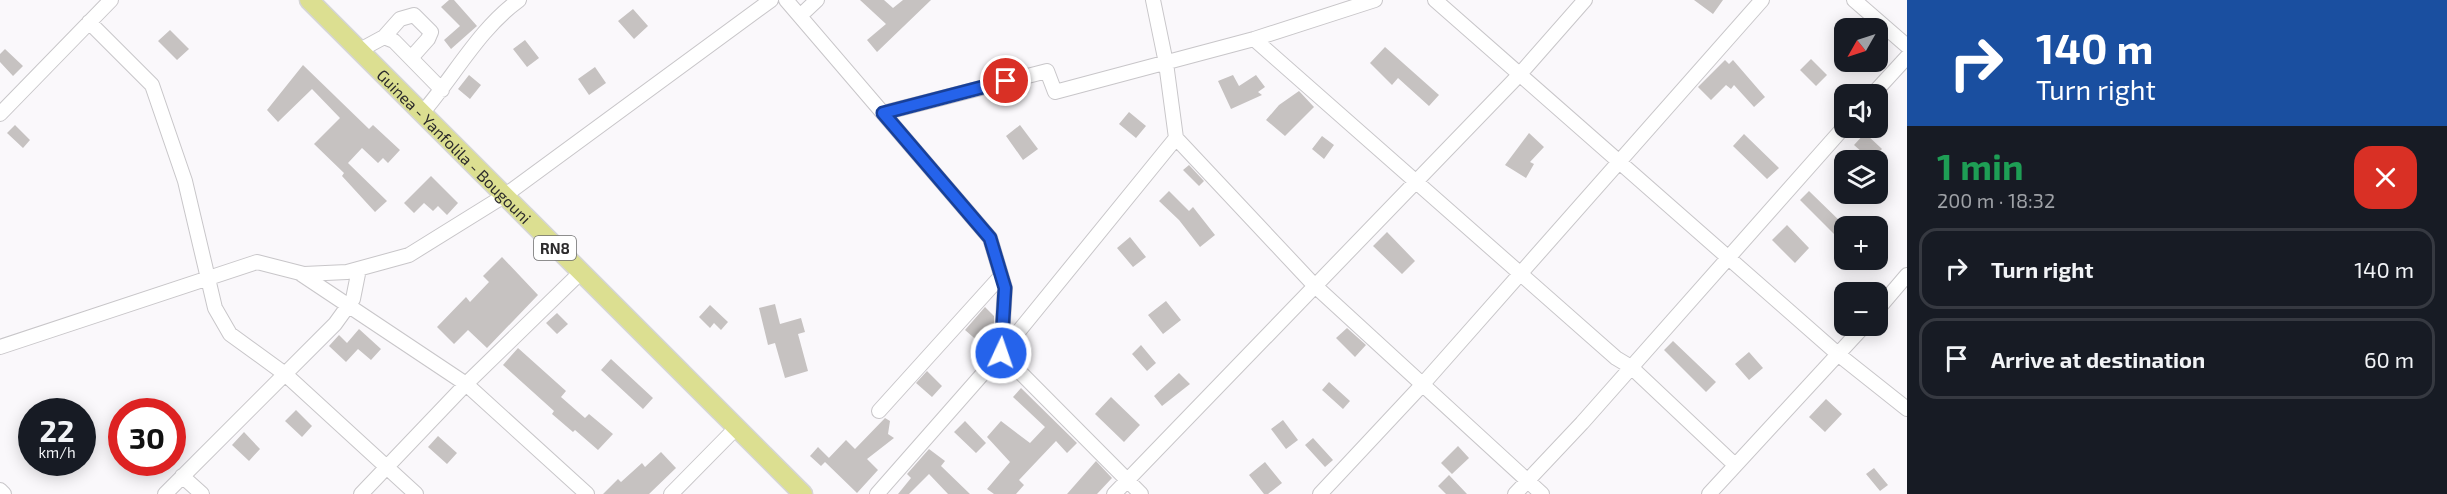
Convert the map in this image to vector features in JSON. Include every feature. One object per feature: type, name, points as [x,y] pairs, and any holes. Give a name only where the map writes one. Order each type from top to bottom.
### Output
[{"type":"main road","name":"Guinea - Yanfolila - Bougouni","points":[[309,0],[801,493]]},
{"type":"street","points":[[0,114],[111,0]]},
{"type":"street","points":[[423,112],[485,32],[519,0]]},
{"type":"street","points":[[0,347],[257,262],[299,273],[347,272],[409,255],[504,196],[771,0]]},
{"type":"street","points":[[786,0],[990,238],[1005,288],[1001,353],[1141,494]]},
{"type":"street","points":[[800,16],[817,0]]},
{"type":"street","points":[[1152,0],[1166,63],[1176,138],[1314,285],[1542,494]]},
{"type":"street","points":[[883,113],[1047,71],[1054,92],[1254,39],[1375,0]]},
{"type":"street","points":[[1435,0],[1839,355],[1907,410]]},
{"type":"street","points":[[1114,494],[1520,74],[1585,0]]},
{"type":"street","points":[[1320,494],[1422,386],[1762,0]]},
{"type":"street","points":[[1854,0],[1907,46]]},
{"type":"street","points":[[360,50],[384,37],[400,19],[414,15],[430,32],[428,39],[411,58]]},
{"type":"street","points":[[89,22],[152,85],[185,181],[216,308],[230,334],[285,374],[416,494]]},
{"type":"street","points":[[384,37],[394,40],[442,90]]},
{"type":"street","points":[[1254,39],[1616,358],[1631,367],[1735,465]]},
{"type":"street","points":[[1883,84],[1907,57]]},
{"type":"street","points":[[877,494],[1001,353],[1176,138]]},
{"type":"street","points":[[1515,494],[1834,138]]},
{"type":"street","points":[[186,472],[335,324],[353,299],[359,269]]},
{"type":"street","points":[[299,273],[466,384],[587,494]]},
{"type":"street","points":[[361,494],[466,384],[580,273]]},
{"type":"street","points":[[1888,297],[1907,275]]},
{"type":"street","points":[[879,411],[1001,276]]},
{"type":"street","points":[[1709,494],[1855,336]]},
{"type":"street","points":[[671,494],[737,428]]},
{"type":"street","points":[[165,494],[182,476],[202,494]]},
{"type":"street","points":[[0,490],[4,494]]},
{"type":"building","points":[[449,0],[454,0],[477,26],[451,49],[444,40],[460,26],[441,7]]},
{"type":"building","points":[[860,0],[884,0],[893,8],[903,0],[931,0],[877,52],[867,40],[886,24]]},
{"type":"building","points":[[1694,0],[1723,0],[1713,14]]},
{"type":"building","points":[[633,9],[648,26],[634,39],[618,21]]},
{"type":"building","points":[[170,30],[189,49],[177,60],[158,41]]},
{"type":"building","points":[[525,40],[539,58],[527,67],[513,49]]},
{"type":"building","points":[[1385,47],[1439,95],[1429,106],[1398,78],[1392,85],[1370,63]]},
{"type":"building","points":[[5,49],[23,66],[13,76],[0,62],[0,54]]},
{"type":"building","points":[[1811,59],[1827,75],[1816,86],[1800,70]]},
{"type":"building","points":[[1725,60],[1729,64],[1733,60],[1765,97],[1754,107],[1734,85],[1731,89],[1726,85],[1711,100],[1698,87]]},
{"type":"building","points":[[303,65],[369,129],[373,125],[400,150],[388,163],[383,158],[378,163],[362,148],[348,163],[387,201],[375,212],[342,176],[344,173],[314,144],[340,118],[312,89],[278,122],[267,110]]},
{"type":"building","points":[[595,67],[606,83],[589,95],[578,79]]},
{"type":"building","points":[[469,75],[481,85],[470,99],[458,89]]},
{"type":"building","points":[[1233,75],[1239,86],[1256,75],[1265,87],[1258,92],[1262,95],[1231,109],[1218,81]]},
{"type":"building","points":[[1299,91],[1314,107],[1285,136],[1266,120],[1279,105]]},
{"type":"building","points":[[1129,112],[1146,126],[1136,138],[1119,124]]},
{"type":"building","points":[[15,125],[30,140],[23,148],[7,133]]},
{"type":"building","points":[[1020,125],[1038,149],[1023,160],[1006,136]]},
{"type":"building","points":[[1529,133],[1544,147],[1530,162],[1534,164],[1526,178],[1505,165]]},
{"type":"building","points":[[1744,134],[1779,168],[1767,179],[1733,146]]},
{"type":"building","points":[[1322,136],[1334,145],[1324,159],[1312,149]]},
{"type":"building","points":[[1860,138],[1870,138],[1882,149],[1860,150],[1854,145]]},
{"type":"building","points":[[1189,165],[1204,181],[1199,186],[1183,170]]},
{"type":"building","points":[[431,176],[458,203],[447,215],[438,206],[433,211],[424,203],[414,213],[404,203]]},
{"type":"building","points":[[1169,191],[1189,211],[1193,207],[1215,235],[1200,247],[1179,220],[1159,201]]},
{"type":"building","points":[[1809,191],[1835,216],[1834,234],[1800,200]]},
{"type":"building","points":[[1787,225],[1809,248],[1795,263],[1772,240]]},
{"type":"building","points":[[1387,232],[1415,261],[1402,274],[1373,246]]},
{"type":"building","points":[[1130,237],[1146,257],[1133,267],[1117,248]]},
{"type":"building","points":[[502,257],[538,295],[487,348],[468,330],[454,344],[437,327],[466,297],[470,302],[489,282],[483,276]]},
{"type":"building","points":[[1166,301],[1181,320],[1163,334],[1148,315]]},
{"type":"building","points":[[775,304],[780,324],[801,318],[805,332],[798,334],[808,371],[785,378],[775,343],[768,345],[759,308]]},
{"type":"building","points":[[710,305],[728,322],[721,330],[714,323],[710,328],[699,317]]},
{"type":"building","points":[[985,307],[994,316],[994,328],[980,343],[965,330]]},
{"type":"building","points":[[557,313],[568,324],[557,334],[546,323]]},
{"type":"building","points":[[1347,328],[1366,345],[1355,357],[1336,338]]},
{"type":"building","points":[[359,329],[381,349],[371,360],[358,349],[346,362],[329,346],[339,335],[347,343]]},
{"type":"building","points":[[1673,341],[1716,382],[1706,392],[1664,350]]},
{"type":"building","points":[[1141,345],[1156,363],[1147,371],[1132,354]]},
{"type":"building","points":[[518,348],[566,391],[561,397],[585,418],[589,414],[613,434],[598,450],[552,414],[554,411],[503,365]]},
{"type":"building","points":[[1749,352],[1763,368],[1749,380],[1735,364]]},
{"type":"building","points":[[611,359],[653,398],[643,409],[601,370]]},
{"type":"building","points":[[927,371],[942,386],[932,397],[916,383]]},
{"type":"building","points":[[1179,373],[1190,384],[1162,406],[1154,396]]},
{"type":"building","points":[[1329,382],[1350,401],[1343,409],[1322,390]]},
{"type":"building","points":[[1021,388],[1077,443],[1067,453],[1056,441],[1019,480],[1024,485],[1016,494],[994,494],[987,489],[1010,462],[987,437],[1001,421],[1030,443],[1045,427],[1013,397]]},
{"type":"building","points":[[1111,397],[1140,425],[1124,442],[1095,414]]},
{"type":"building","points":[[1826,399],[1842,414],[1825,432],[1809,417]]},
{"type":"building","points":[[296,410],[312,426],[302,437],[285,421]]},
{"type":"building","points":[[885,418],[890,421],[888,434],[894,438],[867,459],[878,470],[857,493],[825,462],[846,440],[855,449]]},
{"type":"building","points":[[1283,420],[1298,440],[1286,449],[1271,429]]},
{"type":"building","points":[[965,421],[986,443],[976,453],[954,432]]},
{"type":"building","points":[[244,432],[260,449],[249,461],[232,445]]},
{"type":"building","points":[[438,436],[457,453],[447,464],[428,447]]},
{"type":"building","points":[[1313,438],[1333,460],[1325,467],[1305,445]]},
{"type":"building","points":[[1458,446],[1469,458],[1452,474],[1441,463]]},
{"type":"building","points":[[818,447],[829,458],[821,466],[810,456]]},
{"type":"building","points":[[929,449],[945,461],[941,466],[970,494],[948,494],[929,474],[909,494],[898,494],[911,478],[907,474]]},
{"type":"building","points":[[661,452],[676,468],[649,494],[603,494],[618,479],[621,482],[642,463],[645,467]]},
{"type":"building","points":[[1096,461],[1112,478],[1097,494],[1067,494]]},
{"type":"building","points":[[1265,462],[1282,483],[1268,494],[1264,494],[1249,475]]},
{"type":"building","points":[[1874,468],[1888,485],[1880,491],[1866,474]]},
{"type":"building","points":[[1449,475],[1467,494],[1446,494],[1438,486]]},
{"type":"route","points":[[1001,353],[1005,288],[990,238],[883,113],[1006,81]]}]
